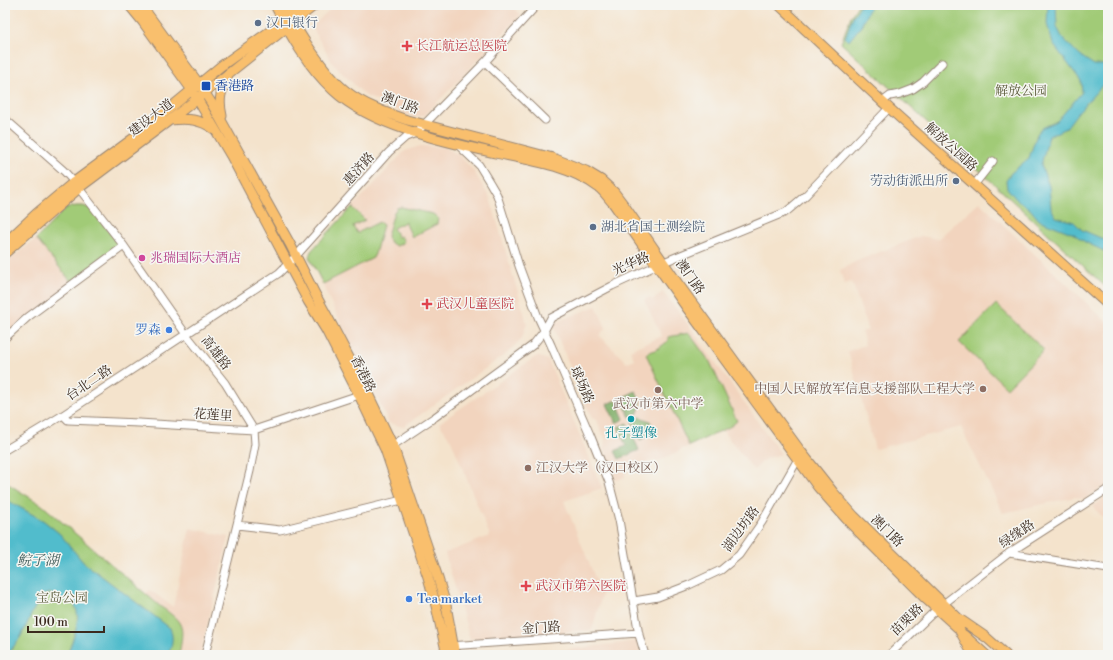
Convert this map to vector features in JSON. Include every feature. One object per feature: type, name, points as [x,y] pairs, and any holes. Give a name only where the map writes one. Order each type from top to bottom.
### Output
[{"type":"main road","name":"香港路","points":[[129,5],[196,87]]},
{"type":"main road","name":"香港路","points":[[140,5],[201,95],[296,256],[364,386],[437,575],[446,605],[450,651]]},
{"type":"main road","points":[[275,5],[289,22]]},
{"type":"main road","points":[[284,5],[289,22]]},
{"type":"main road","name":"建设大道","points":[[5,244],[36,214],[170,120],[230,72],[289,22],[303,5]]},
{"type":"main road","name":"建设大道","points":[[5,253],[76,185],[221,66],[315,5]]},
{"type":"main road","name":"解放公园路","points":[[779,5],[886,105],[1108,305]]},
{"type":"main road","name":"澳门路","points":[[289,22],[334,81],[358,99],[390,114],[423,125],[553,158],[586,171],[601,180],[614,192],[626,208],[687,308],[818,487],[850,523],[940,606],[987,638],[1006,655]]},
{"type":"main road","name":"澳门路","points":[[289,22],[308,61],[324,81],[334,91],[353,105],[375,117],[396,127],[416,133],[538,161],[584,178],[599,188],[613,203],[660,264],[679,285],[799,449],[833,492],[940,606],[959,629],[973,655]]},
{"type":"main road","points":[[170,120],[194,120],[220,128],[220,93],[230,72]]},
{"type":"main road","name":"香港路","points":[[220,128],[231,156],[308,301],[326,330],[359,395],[389,448],[402,500],[428,577],[450,651]]},
{"type":"main road","points":[[958,618],[997,655]]},
{"type":"main road","points":[[959,629],[986,655]]},
{"type":"street","name":"惠济路","points":[[185,333],[280,273],[389,152],[406,137],[416,133],[485,62],[537,5]]},
{"type":"street","points":[[485,62],[545,120]]},
{"type":"street","points":[[886,105],[890,96],[913,89],[923,82],[942,63]]},
{"type":"street","name":"光华路","points":[[389,448],[435,417],[533,345],[544,331],[551,318],[612,286],[660,264],[786,212],[806,195],[886,105]]},
{"type":"street","name":"高雄路","points":[[5,119],[64,171],[76,185],[124,246],[185,333],[225,384],[254,430]]},
{"type":"street","name":"球场路","points":[[455,143],[479,165],[497,195],[519,266],[544,331],[582,415],[609,482],[619,520],[639,633],[645,655]]},
{"type":"street","points":[[974,185],[993,161]]},
{"type":"street","points":[[5,338],[28,317],[124,246]]},
{"type":"street","name":"台北二路","points":[[5,450],[63,415],[185,333]]},
{"type":"street","name":"花莲里","points":[[63,415],[68,420],[254,430],[359,395]]},
{"type":"street","points":[[205,655],[255,444],[254,430]]},
{"type":"street","name":"湖边坊路","points":[[634,601],[658,597],[689,585],[721,570],[739,555],[762,522],[798,459]]},
{"type":"street","name":"绿缘路","points":[[940,606],[1009,553],[1108,489]]},
{"type":"street","points":[[237,525],[280,530],[402,500]]},
{"type":"street","points":[[1009,553],[1108,569]]},
{"type":"street","name":"苗栗路","points":[[889,655],[940,606]]},
{"type":"street","name":"金门路","points":[[450,651],[639,633]]},
{"type":"shaded area","name":"长江航运总医院","points":[[334,5],[511,5],[521,15],[424,116],[414,117],[366,96],[333,64],[312,27]]},
{"type":"shaded area","name":"武汉儿童医院","points":[[420,146],[444,147],[459,155],[473,170],[490,198],[527,323],[522,338],[507,353],[403,427],[389,423],[309,257],[311,251],[405,151]]},
{"type":"shaded area","name":"中国人民解放军信息支援部队工程大学","points":[[979,202],[1108,323],[1108,484],[1084,499],[1075,497],[1003,513],[961,427],[875,449],[848,351],[865,345],[862,332],[868,330],[852,282],[844,284],[840,270],[857,261],[921,236],[938,239]]},
{"type":"shaded area","points":[[36,239],[74,285],[5,337],[5,263]]},
{"type":"shaded area","name":"武汉市第六中学","points":[[663,292],[685,320],[781,454],[765,459],[754,470],[722,430],[656,462],[654,459],[625,473],[625,477],[616,480],[604,448],[605,439],[597,420],[592,418],[553,326],[554,323],[596,306],[606,328],[599,335],[627,363],[634,359],[630,350],[662,336],[644,300],[649,297],[652,300]]},
{"type":"shaded area","name":"江汉大学（汉口校区）","points":[[537,356],[548,360],[602,488],[564,501],[602,595],[592,630],[470,639],[445,553],[490,536],[451,440],[439,423]]},
{"type":"shaded area","points":[[1108,495],[1108,523],[1092,506]]},
{"type":"shaded area","points":[[190,528],[229,537],[200,655],[179,655],[183,636],[181,625],[175,617],[145,594],[150,590],[173,607]]},
{"type":"shaded area","points":[[637,641],[640,655],[543,655],[543,653]]},
{"type":"green space","name":"解放公园","points":[[858,5],[1108,5],[1108,289],[841,43],[851,16]]},
{"type":"green space","points":[[76,206],[90,208],[119,244],[74,285],[36,239],[66,208]]},
{"type":"green space","points":[[352,207],[365,220],[353,226],[357,233],[379,222],[383,225],[375,254],[373,258],[323,284],[309,257],[311,251]]},
{"type":"green space","points":[[401,207],[433,214],[438,218],[437,224],[412,237],[405,222],[393,228],[398,237],[401,236],[404,242],[397,246],[392,244],[387,236],[394,212],[397,208]]},
{"type":"green space","points":[[996,304],[1044,350],[1007,388],[959,342]]},
{"type":"green space","points":[[689,333],[710,362],[737,421],[731,426],[689,446],[646,354],[659,348],[668,341],[668,337]]},
{"type":"green space","points":[[636,391],[641,403],[638,413],[630,417],[621,398]]},
{"type":"green space","points":[[616,400],[624,419],[616,423],[607,404]]},
{"type":"green space","points":[[640,417],[650,421],[655,433],[640,440],[632,421]]},
{"type":"green space","points":[[627,423],[639,450],[619,459],[615,451],[626,446],[618,427]]},
{"type":"green space","name":"鲩子湖","points":[[5,482],[42,505],[161,607],[175,617],[181,626],[182,632],[179,655],[5,655]]},
{"type":"water","points":[[861,5],[871,5],[861,26],[849,41],[845,38],[853,16]]},
{"type":"water","points":[[1048,5],[1056,5],[1057,27],[1062,37],[1079,55],[1094,65],[1108,65],[1108,79],[1078,112],[1066,128],[1049,136],[1041,165],[1049,186],[1051,208],[1056,217],[1074,222],[1082,230],[1108,241],[1108,253],[1085,242],[1074,234],[1039,220],[1030,209],[1016,199],[1007,188],[1006,181],[1011,173],[1029,158],[1037,134],[1042,128],[1057,121],[1082,92],[1081,81],[1053,44],[1047,24]]},
{"type":"water","name":"鲩子湖","points":[[5,499],[44,521],[60,534],[83,562],[170,628],[172,642],[168,655],[67,655],[76,629],[76,609],[73,603],[59,598],[51,593],[43,595],[36,605],[24,631],[9,655],[5,655]]},
{"type":"place","name":"汉口银行","points":[[258,23]]},
{"type":"place","name":"长江航运总医院","points":[[407,46]]},
{"type":"place","name":"香港路","points":[[206,86]]},
{"type":"place","name":"劳动街派出所","points":[[956,181]]},
{"type":"place","name":"湖北省国土测绘院","points":[[593,227]]},
{"type":"place","name":"兆瑞国际大酒店","points":[[142,258]]},
{"type":"place","name":"武汉儿童医院","points":[[427,304]]},
{"type":"place","name":"罗森","points":[[169,330]]},
{"type":"place","name":"中国人民解放军信息支援部队工程大学","points":[[983,389]]},
{"type":"place","name":"武汉市第六中学","points":[[658,390]]},
{"type":"place","name":"孔子塑像","points":[[631,419]]},
{"type":"place","name":"江汉大学（汉口校区）","points":[[528,468]]},
{"type":"place","name":"武汉市第六医院","points":[[526,586]]},
{"type":"place","name":"Tea market","points":[[409,599]]},
{"type":"park label","name":"宝岛公园","points":[[62,598]]}]
